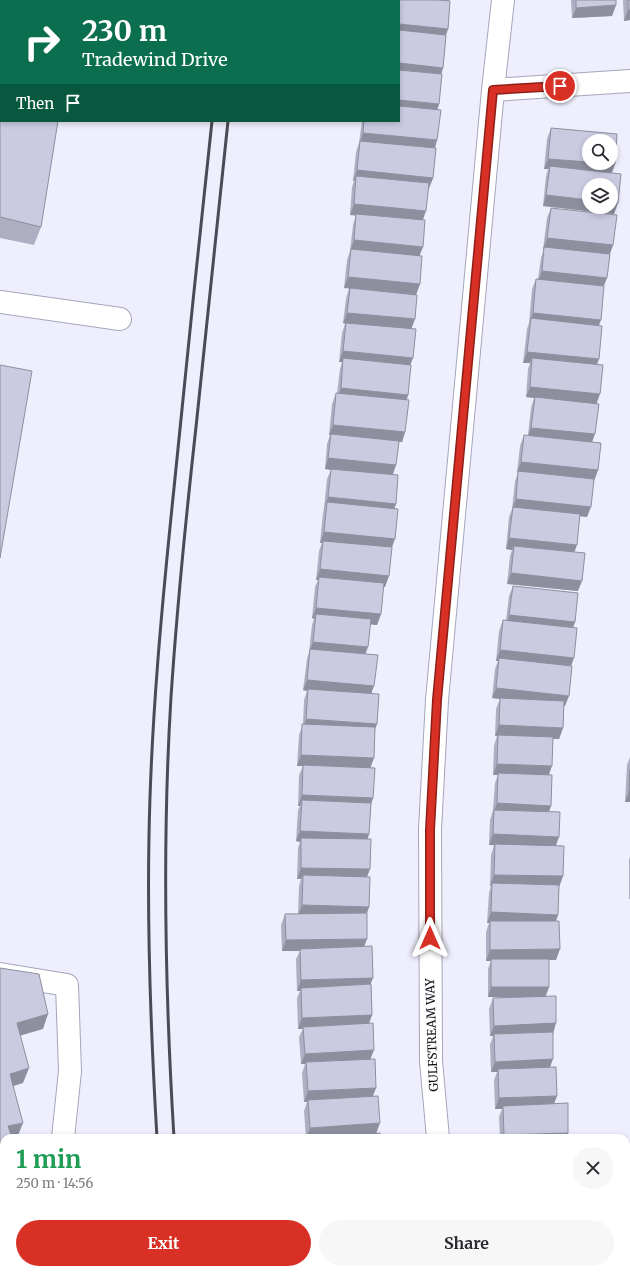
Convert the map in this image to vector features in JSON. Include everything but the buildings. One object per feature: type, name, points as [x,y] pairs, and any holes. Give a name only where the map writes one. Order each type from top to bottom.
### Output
[{"type":"street","name":"GULFSTREAM WAY","points":[[438,1134],[431,1061],[430,830],[437,700],[493,90],[503,0]]},
{"type":"street","points":[[493,90],[630,81]]},
{"type":"street","points":[[0,302],[120,319]]},
{"type":"street","points":[[0,974],[67,985],[70,1071],[63,1134]]},
{"type":"railway","points":[[157,1134],[149,949],[149,836],[152,749],[165,575],[212,122]]},
{"type":"railway","points":[[174,1134],[168,1028],[166,918],[166,807],[168,752],[176,630],[185,528],[228,122]]},
{"type":"route","points":[[430,938],[430,830],[437,700],[493,90],[560,86]]}]
